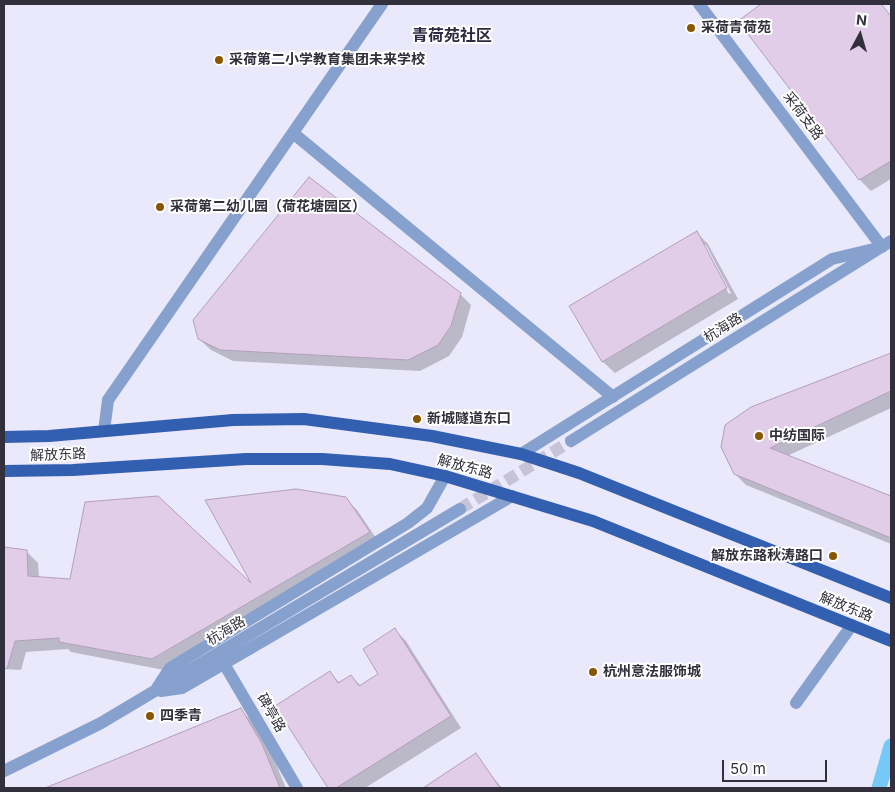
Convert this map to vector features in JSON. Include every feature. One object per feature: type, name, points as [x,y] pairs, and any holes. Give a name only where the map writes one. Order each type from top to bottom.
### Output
[{"type":"main road","name":"解放东路","points":[[4,437],[233,420],[304,419],[432,436],[521,454],[579,474],[891,598]]},
{"type":"main road","name":"解放东路","points":[[4,471],[73,470],[246,459],[322,459],[390,464],[445,476],[593,521],[891,641]]},
{"type":"street","points":[[104,431],[108,400],[382,4]]},
{"type":"street","name":"采荷支路","points":[[699,4],[887,244]]},
{"type":"street","points":[[293,132],[612,397]]},
{"type":"street","points":[[521,454],[832,259],[887,244]]},
{"type":"street","name":"杭海路","points":[[571,441],[887,244]]},
{"type":"street","points":[[154,692],[170,668],[408,523],[427,508],[445,476]]},
{"type":"street","points":[[221,658],[512,496]]},
{"type":"street","name":"杭海路","points":[[4,771],[101,723],[154,692],[221,658],[460,509]]},
{"type":"street","points":[[796,703],[852,624]]},
{"type":"street","name":"碑亭路","points":[[221,658],[297,788]]},
{"type":"building","points":[[761,4],[881,4],[891,16],[891,161],[859,180],[738,21]]},
{"type":"building","points":[[309,177],[461,293],[451,326],[438,345],[408,360],[220,350],[198,339],[193,320]]},
{"type":"building","points":[[697,231],[727,288],[602,362],[569,306]]},
{"type":"building","name":"中纺国际","points":[[891,353],[891,391],[770,448],[891,496],[891,538],[734,474],[721,447],[725,425],[751,407]]},
{"type":"building","points":[[296,489],[346,497],[370,532],[152,659],[59,642],[59,638],[15,641],[7,669],[4,668],[4,547],[27,550],[28,576],[70,579],[85,502],[158,496],[251,583],[205,500]]},
{"type":"building","points":[[395,628],[451,716],[336,788],[328,788],[275,706],[330,671],[338,683],[351,675],[359,686],[378,674],[363,649]]},
{"type":"building","points":[[241,708],[262,744],[280,788],[45,788]]},
{"type":"building","points":[[476,753],[500,788],[423,788]]},
{"type":"waterway","points":[[879,788],[891,746]]},
{"type":"tunnel","points":[[460,509],[571,441]]},
{"type":"place","name":"采荷青荷苑","points":[[691,28]]},
{"type":"place","name":"采荷第二小学教育集团未来学校","points":[[219,60]]},
{"type":"place","name":"采荷第二幼儿园（荷花塘园区）","points":[[160,207]]},
{"type":"place","name":"新城隧道东口","points":[[417,419]]},
{"type":"place","name":"中纺国际","points":[[759,436]]},
{"type":"place","name":"解放东路秋涛路口","points":[[833,556]]},
{"type":"place","name":"杭州意法服饰城","points":[[593,672]]},
{"type":"place","name":"四季青","points":[[150,716]]},
{"type":"district","name":"青荷苑社区","points":[[452,36]]}]
